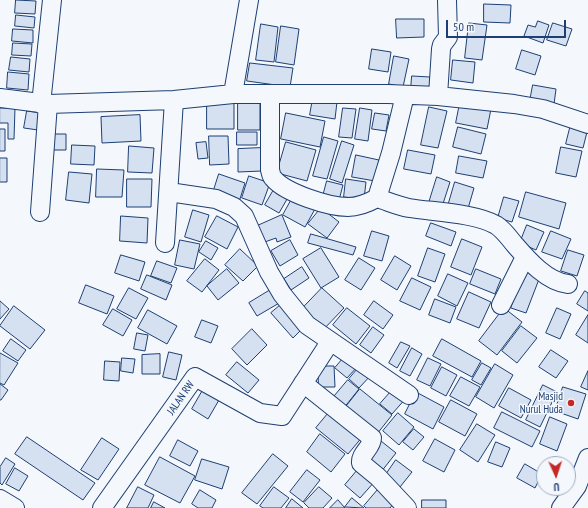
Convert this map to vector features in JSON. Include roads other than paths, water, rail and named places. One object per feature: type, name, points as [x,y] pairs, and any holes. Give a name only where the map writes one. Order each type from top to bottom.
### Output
[{"type":"street","points":[[40,212],[52,0]]},
{"type":"street","points":[[234,94],[249,0]]},
{"type":"street","points":[[438,96],[441,49],[442,45],[448,38],[447,0]]},
{"type":"street","points":[[0,98],[45,104],[174,100],[234,94],[438,96],[499,102],[543,109],[588,124]]},
{"type":"street","points":[[270,95],[270,170],[272,177],[276,181],[298,193],[321,202],[347,207],[362,204],[377,198],[408,208],[472,217],[486,221],[500,228],[525,257],[548,276],[560,283],[568,284]]},
{"type":"street","points":[[377,198],[391,153],[405,95]]},
{"type":"street","points":[[165,243],[174,100]]},
{"type":"street","points":[[169,192],[216,199],[234,207],[244,216],[269,272],[282,294],[307,325],[409,395]]},
{"type":"street","points":[[501,305],[525,257]]},
{"type":"street","name":"JALAN RW","points":[[102,508],[195,377],[260,413],[282,416],[330,342]]},
{"type":"street","points":[[303,383],[372,438],[371,444],[362,456],[361,463],[378,477],[407,508]]},
{"type":"street","points":[[561,508],[576,486],[588,458]]},
{"type":"street","points":[[0,499],[15,508]]},
{"type":"place","name":"Masjid Nurul Huda","points":[[571,403]]}]
